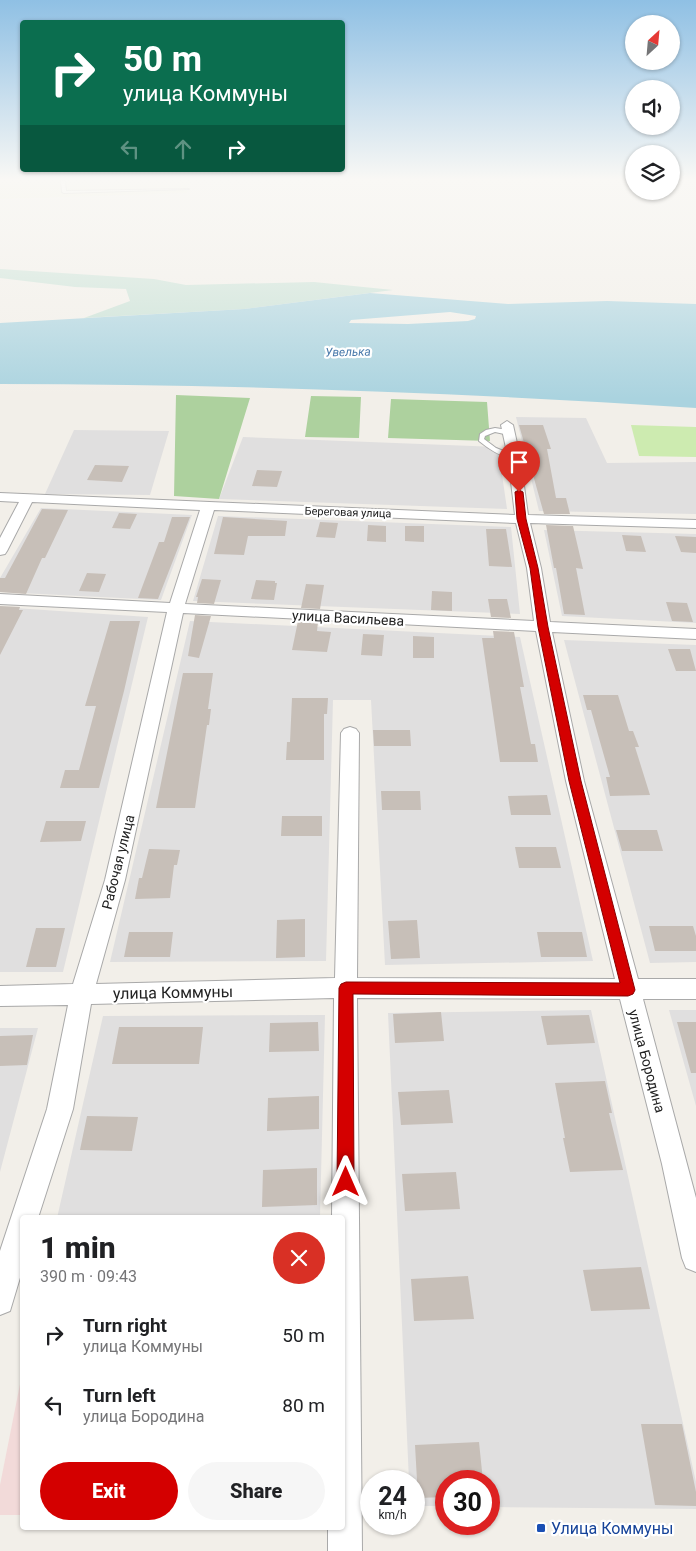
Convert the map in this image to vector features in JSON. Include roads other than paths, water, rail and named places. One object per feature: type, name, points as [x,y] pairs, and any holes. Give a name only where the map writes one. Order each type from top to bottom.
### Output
[{"type":"street","name":"улица Бородина","points":[[508,429],[514,457],[522,519],[534,568],[543,627],[575,781],[628,990],[675,1164],[696,1258]]},
{"type":"street","name":"Береговая улица","points":[[0,497],[522,519],[696,524]]},
{"type":"street","points":[[0,551],[28,498]]},
{"type":"street","name":"Рабочая улица","points":[[25,1215],[60,1109],[81,994],[115,880],[176,609],[208,506]]},
{"type":"street","name":"улица Васильева","points":[[0,599],[696,634]]},
{"type":"street","points":[[345,1551],[346,988],[350,733]]},
{"type":"street","name":"улица Коммуны","points":[[0,996],[346,988],[696,989]]},
{"type":"street","points":[[0,1301],[20,1229]]},
{"type":"lane","points":[[508,429],[488,430],[482,435],[481,440],[494,449],[514,457]]},
{"type":"water","name":"Увелька","points":[[370,293],[508,304],[607,301],[696,304],[696,408],[348,390],[0,384],[0,323],[244,309]],"holes":[[[450,312],[476,316],[475,319],[468,321],[408,324],[349,323],[351,320]]]},
{"type":"place","name":"Улица Коммуны","points":[[541,1528]]}]
